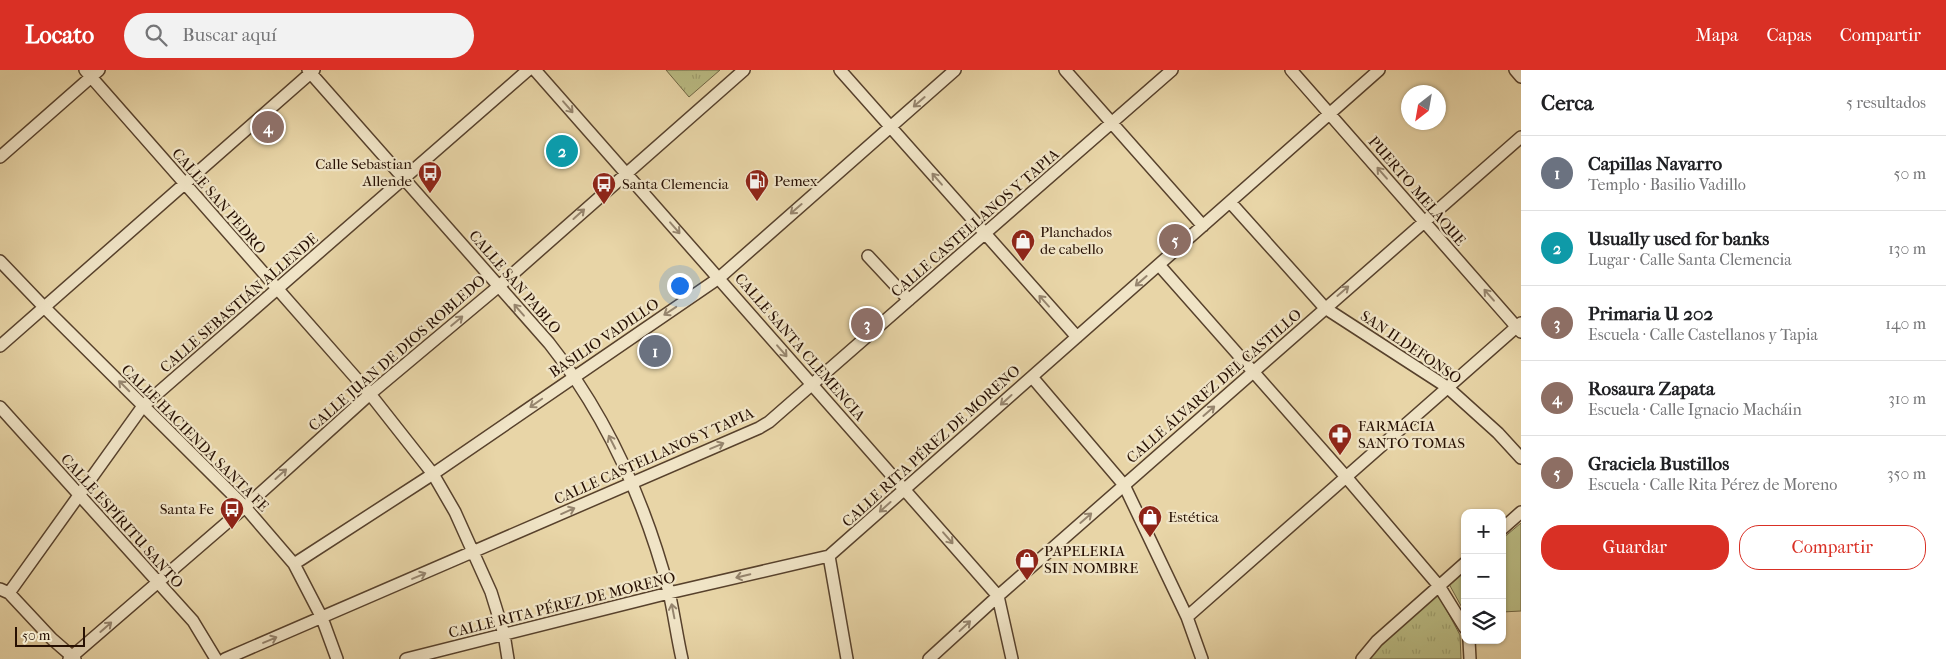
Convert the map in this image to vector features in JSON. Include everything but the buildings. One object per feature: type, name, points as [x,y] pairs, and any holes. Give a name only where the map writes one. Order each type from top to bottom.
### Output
[{"type":"street","name":"CALLE SEBASTIÁN ALLENDE","points":[[5,591],[143,406],[528,70]]},
{"type":"street","name":"CALLE SANTA CLEMENCIA","points":[[535,70],[998,596],[1012,659]]},
{"type":"street","name":"CALLE JUAN DE DIOS ROBLEDO","points":[[72,658],[245,507],[370,394],[499,286],[626,172],[744,70]]},
{"type":"street","points":[[840,70],[1077,337]]},
{"type":"street","name":"BASILIO VADILLO","points":[[294,564],[433,474],[719,278],[955,70]]},
{"type":"street","points":[[1065,70],[1203,226]]},
{"type":"street","name":"CALLE CASTELLANOS Y TAPIA","points":[[225,659],[769,422],[1172,70]]},
{"type":"street","name":"PUERTO MELAQUE","points":[[1291,70],[1520,327]]},
{"type":"street","name":"CALLE RITA PÉREZ DE MORENO","points":[[406,659],[669,593],[829,556],[1379,70]]},
{"type":"street","points":[[1515,70],[1521,77]]},
{"type":"street","name":"CALLE SAN PABLO","points":[[311,71],[549,343],[574,376],[605,428],[633,482],[669,593],[682,659]]},
{"type":"street","points":[[0,346],[311,71]]},
{"type":"street","points":[[0,157],[92,72]]},
{"type":"street","name":"CALLE SAN PEDRO","points":[[92,72],[183,183],[370,394],[433,474],[455,512],[491,592],[504,634],[508,659]]},
{"type":"street","name":"CALLE ÁLVAREZ DEL CASTILLO","points":[[929,659],[998,596],[1521,137]]},
{"type":"street","name":"SAN ILDEFONSO","points":[[1230,202],[1325,308],[1447,387],[1498,433],[1521,458]]},
{"type":"street","points":[[868,256],[909,300]]},
{"type":"street","name":"CALLE HACIENDA SANTA FE","points":[[0,261],[245,507],[294,564],[322,618],[337,659]]},
{"type":"street","points":[[1159,265],[1347,478],[1439,586],[1461,622]]},
{"type":"street","points":[[1187,618],[1347,478],[1447,387],[1520,327]]},
{"type":"street","points":[[1032,377],[1124,485],[1187,618],[1202,659]]},
{"type":"street","name":"CALLE ESPÍRITU SANTO","points":[[0,406],[192,621],[216,659]]},
{"type":"street","points":[[1506,525],[1521,512]]},
{"type":"street","points":[[829,556],[847,659]]},
{"type":"street","points":[[1362,659],[1377,641],[1461,567]]},
{"type":"street","points":[[5,591],[72,658]]},
{"type":"street","points":[[1468,644],[1470,659]]},
{"type":"green space","points":[[666,70],[720,70],[689,97]]},
{"type":"green space","points":[[1521,523],[1521,611],[1506,612],[1506,536]]},
{"type":"green space","points":[[1461,574],[1461,606],[1449,584]]},
{"type":"green space","points":[[1438,594],[1460,635],[1461,659],[1369,659],[1378,647]]},
{"type":"place","name":"Rosaura Zapata","points":[[268,127]]},
{"type":"place","name":"Usually used for banks","points":[[562,151]]},
{"type":"place","name":"Calle Sebastian Allende","points":[[430,194]]},
{"type":"place","name":"Pemex","points":[[757,202]]},
{"type":"place","name":"Santa Clemencia","points":[[604,205]]},
{"type":"place","name":"Graciela Bustillos","points":[[1175,240]]},
{"type":"place","name":"Planchados de cabello","points":[[1023,262]]},
{"type":"place","name":"Primaria U 202","points":[[867,324]]},
{"type":"place","name":"Capillas Navarro","points":[[655,351]]},
{"type":"place","name":"FARMACIA SANTO TOMAS","points":[[1340,456]]},
{"type":"place","name":"Santa Fe","points":[[232,530]]},
{"type":"place","name":"Estética","points":[[1150,538]]},
{"type":"place","name":"PAPELERIA SIN NOMBRE","points":[[1027,581]]}]
